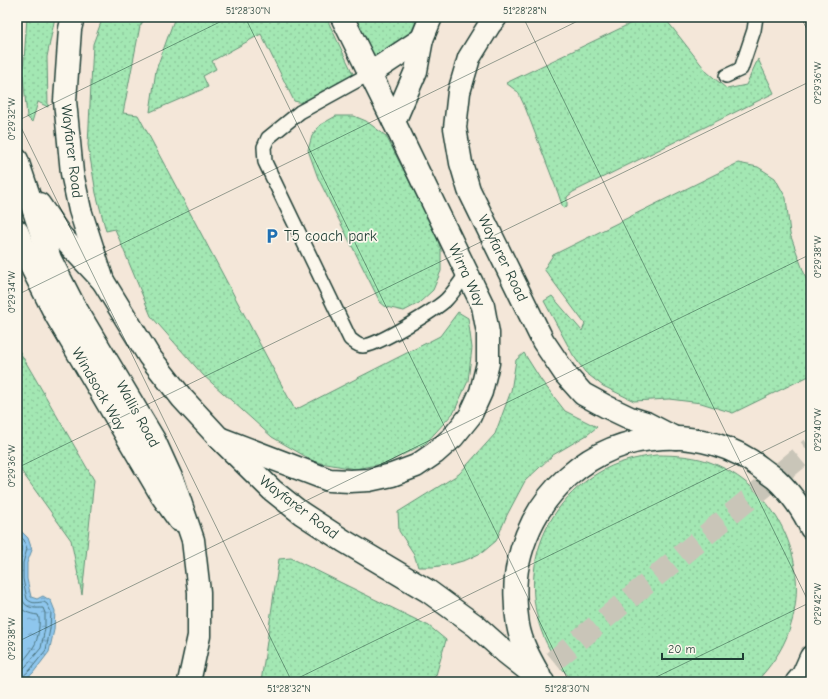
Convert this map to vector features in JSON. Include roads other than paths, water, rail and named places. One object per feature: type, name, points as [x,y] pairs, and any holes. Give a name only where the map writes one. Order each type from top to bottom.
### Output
[{"type":"street","name":"Wayfarer Road","points":[[73,17],[70,29],[65,101],[72,173],[80,210],[103,281]]},
{"type":"street","name":"Wirra Way","points":[[219,438],[329,480],[350,482],[369,480],[392,475],[416,466],[435,453],[454,437],[470,416],[481,392],[488,363],[488,333],[483,306],[342,17]]},
{"type":"street","points":[[394,122],[416,71],[422,39],[431,17]]},
{"type":"street","name":"Wayfarer Road","points":[[496,17],[469,58],[459,92],[456,128],[461,163],[469,190],[543,341],[566,374],[583,394],[630,418],[646,422],[675,438]]},
{"type":"street","points":[[369,74],[422,39]]},
{"type":"street","name":"Wayfarer Road","points":[[20,170],[61,236],[103,281],[149,356],[182,398],[219,438],[272,490],[301,513],[344,541],[428,591],[476,626],[505,652],[543,682]]},
{"type":"street","name":"Wallis Road","points":[[20,170],[50,259],[74,304],[154,440],[174,484],[193,540],[200,592],[199,636],[189,682]]},
{"type":"street","name":"Windsock Way","points":[[17,231],[32,270],[57,317],[162,496],[193,540]]},
{"type":"street","points":[[543,682],[528,655],[518,626],[515,595],[518,565],[526,536],[538,511],[554,489],[574,471],[597,456],[622,445],[648,439],[675,438],[703,441],[730,449],[754,462],[776,479],[795,500],[811,528]]},
{"type":"street","points":[[797,682],[803,674],[811,657]]},
{"type":"lane","points":[[726,76],[741,69],[754,30],[756,17]]},
{"type":"lane","points":[[369,74],[300,112],[268,138],[264,147],[265,162],[350,339],[356,344],[364,346],[374,343],[416,321],[445,300],[467,274]]},
{"type":"water","points":[[17,527],[28,538],[32,550],[27,563],[27,579],[31,597],[37,599],[43,596],[51,601],[55,611],[54,630],[49,652],[33,673],[23,682],[17,682]]},
{"type":"tunnel","points":[[528,682],[811,448]]},
{"type":"place","name":"T5 coach park","points":[[272,236]]}]
